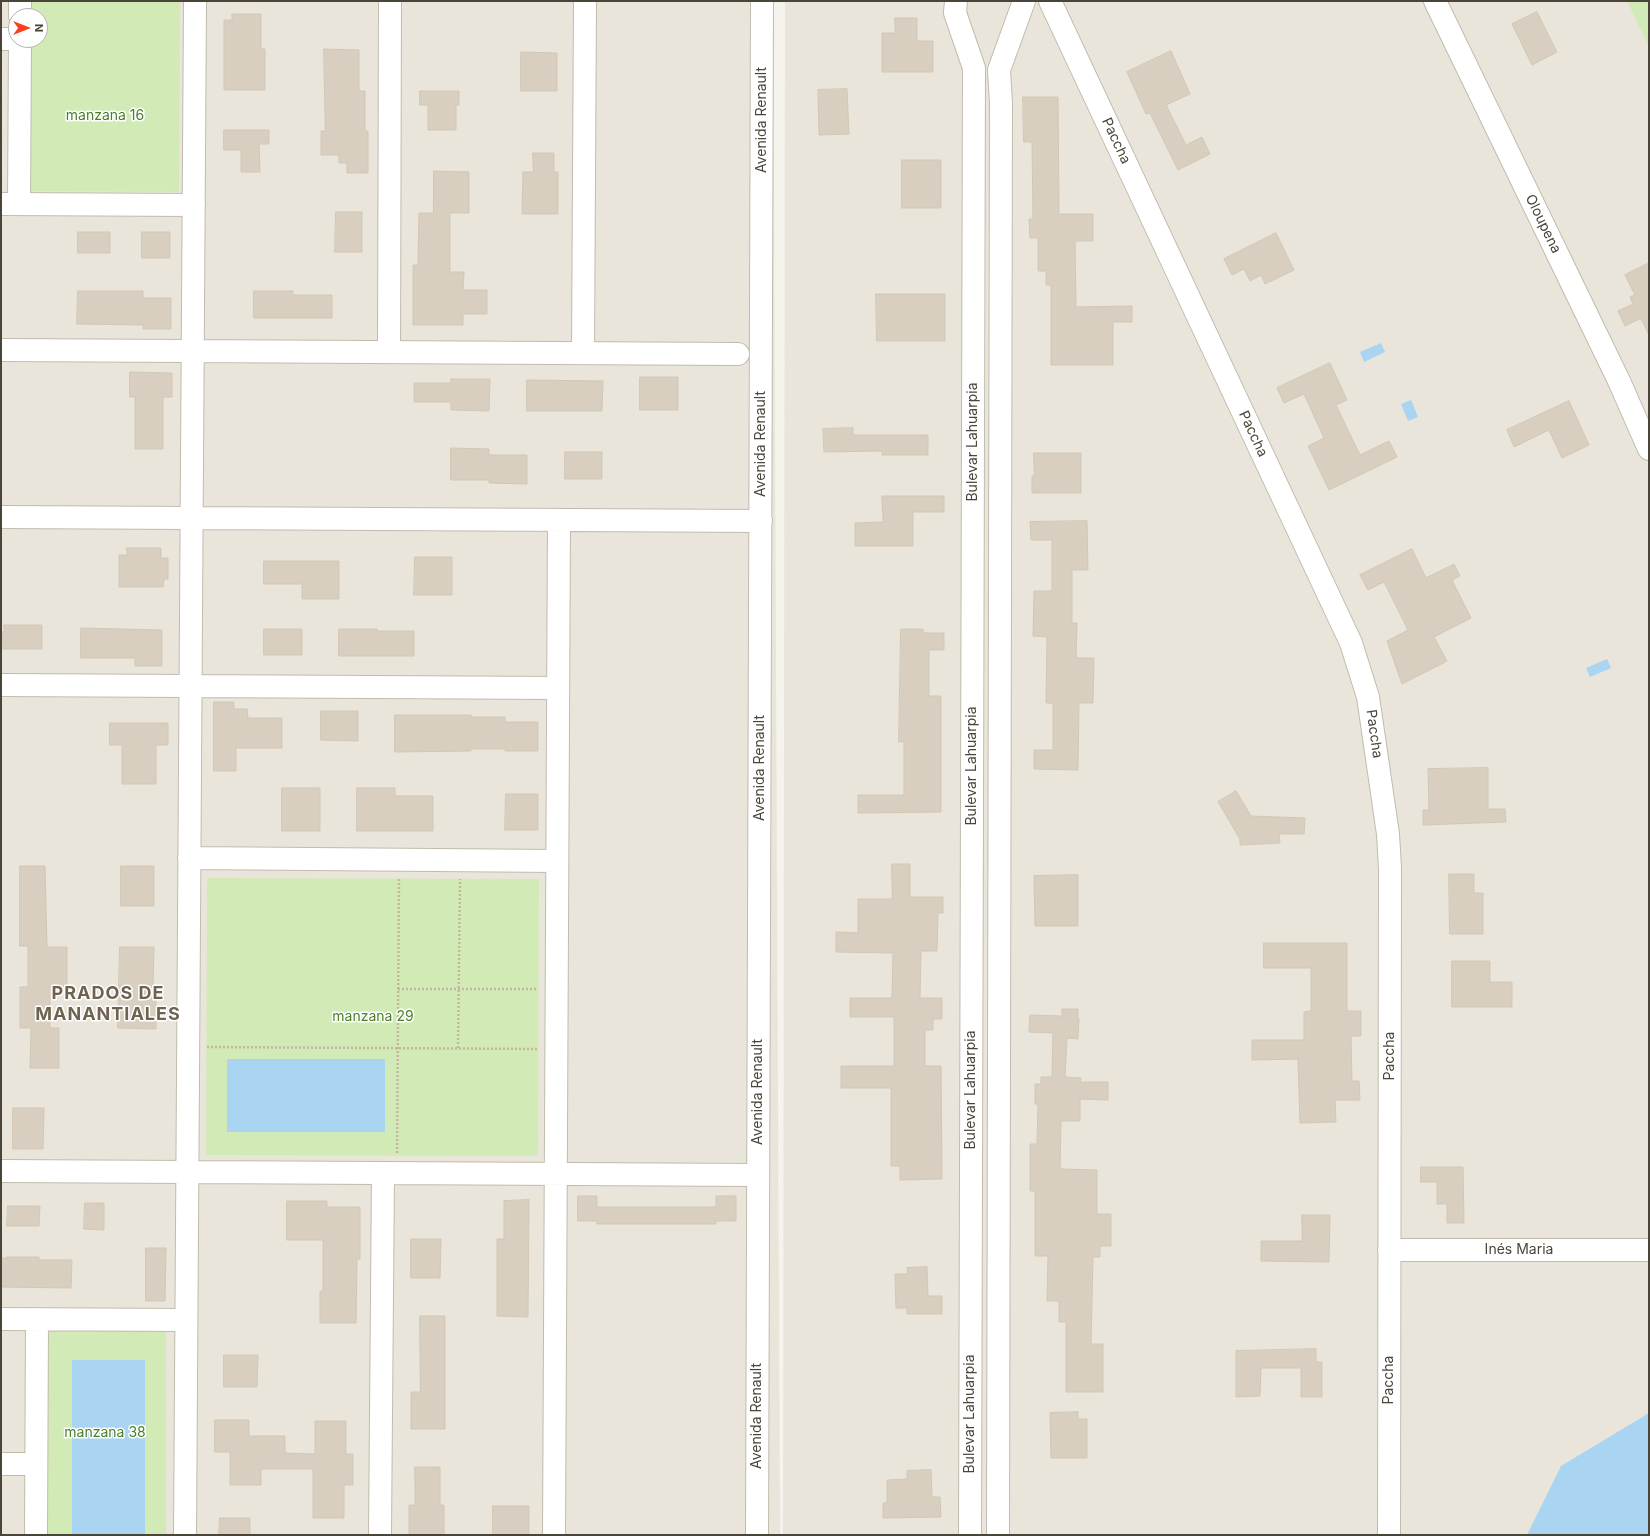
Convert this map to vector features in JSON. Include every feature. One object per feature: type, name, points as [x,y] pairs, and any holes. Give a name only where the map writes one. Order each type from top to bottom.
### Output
[{"type":"street","points":[[185,1535],[195,1]]},
{"type":"street","points":[[389,352],[390,1]]},
{"type":"street","points":[[583,353],[585,1]]},
{"type":"street","name":"Avenida Renault","points":[[757,1535],[762,1]]},
{"type":"street","name":"Bulevar Lahuarpia","points":[[956,1],[956,13],[974,68],[970,1535]]},
{"type":"street","points":[[998,1535],[1001,111],[999,70],[1024,1]]},
{"type":"street","name":"Paccha","points":[[1050,1],[1351,643],[1368,697],[1388,834],[1390,868],[1389,1535]]},
{"type":"street","name":"Oloupena","points":[[1435,1],[1619,381],[1649,449]]},
{"type":"street","points":[[20,48],[10,204],[194,205]]},
{"type":"street","points":[[974,68],[982,71],[999,70]]},
{"type":"street","points":[[1,350],[738,354]]},
{"type":"street","points":[[1,517],[761,521]]},
{"type":"street","points":[[554,1535],[559,520]]},
{"type":"street","points":[[1,685],[558,688]]},
{"type":"street","points":[[190,858],[557,861]]},
{"type":"street","points":[[1,1171],[758,1175]]},
{"type":"street","points":[[380,1535],[390,1173]]},
{"type":"street","name":"Inés Maria","points":[[1389,1250],[1649,1250]]},
{"type":"street","points":[[1,1319],[186,1320]]},
{"type":"street","points":[[36,1535],[37,1319]]},
{"type":"street","points":[[1,1464],[36,1464]]},
{"type":"path","points":[[390,1173],[398,1048],[399,860]]},
{"type":"path","points":[[458,1048],[460,860]]},
{"type":"path","points":[[398,989],[557,989]]},
{"type":"path","points":[[188,1047],[556,1049]]},
{"type":"shaded area","points":[[1,1],[773,1],[780,1535],[1,1535]]},
{"type":"shaded area","points":[[785,1],[1649,1],[1649,1535],[783,1535]]},
{"type":"green space","name":"manzana 16","points":[[31,1],[180,1],[179,192],[30,191],[31,48],[48,48],[48,8],[31,8]]},
{"type":"green space","points":[[1627,1],[1649,1],[1649,47]]},
{"type":"green space","name":"manzana 29","points":[[207,878],[539,879],[538,1156],[206,1155]]},
{"type":"green space","name":"manzana 38","points":[[45,1330],[166,1330],[166,1535],[43,1535]]},
{"type":"water","points":[[1381,343],[1385,352],[1364,362],[1360,352]]},
{"type":"water","points":[[1411,400],[1418,417],[1408,421],[1401,404]]},
{"type":"water","points":[[1607,659],[1611,668],[1590,677],[1586,668]]},
{"type":"water","points":[[227,1059],[385,1059],[385,1132],[227,1132]]},
{"type":"water","points":[[72,1360],[145,1360],[145,1535],[72,1535]]},
{"type":"water","points":[[1649,1413],[1649,1535],[1527,1535],[1561,1466]]},
{"type":"building","points":[[1537,12],[1557,52],[1532,65],[1512,24]]},
{"type":"building","points":[[232,14],[261,14],[261,49],[265,49],[265,90],[224,90],[224,20],[232,20]]},
{"type":"building","points":[[895,18],[917,18],[917,41],[933,41],[933,72],[882,72],[882,33],[895,33]]},
{"type":"building","points":[[324,49],[359,50],[359,91],[365,91],[365,131],[368,131],[368,173],[347,173],[347,163],[339,163],[339,155],[321,155],[321,131],[325,131]]},
{"type":"building","points":[[1171,51],[1190,94],[1166,105],[1186,145],[1202,137],[1210,154],[1178,170],[1150,113],[1146,114],[1127,72]]},
{"type":"building","points":[[521,52],[557,53],[557,91],[521,91]]},
{"type":"building","points":[[847,89],[849,134],[819,135],[818,90]]},
{"type":"building","points":[[420,91],[459,91],[459,105],[456,105],[456,130],[428,130],[428,105],[420,105]]},
{"type":"building","points":[[1023,97],[1058,97],[1059,214],[1093,214],[1093,241],[1075,241],[1076,307],[1132,306],[1132,322],[1113,322],[1113,365],[1051,365],[1051,285],[1046,285],[1046,271],[1038,271],[1038,238],[1030,238],[1029,219],[1033,219],[1032,142],[1024,142]]},
{"type":"building","points":[[224,130],[269,130],[269,144],[259,144],[260,172],[241,172],[241,150],[224,150]]},
{"type":"building","points":[[533,153],[554,153],[554,172],[558,172],[558,214],[522,214],[523,172],[533,172]]},
{"type":"building","points":[[902,160],[941,160],[941,208],[902,208]]},
{"type":"building","points":[[434,171],[469,172],[469,213],[450,213],[450,272],[464,272],[463,290],[487,290],[487,314],[463,314],[463,325],[413,325],[413,265],[418,265],[419,213],[433,213]]},
{"type":"building","points":[[336,212],[362,212],[362,252],[335,252]]},
{"type":"building","points":[[78,232],[110,232],[110,253],[78,253]]},
{"type":"building","points":[[142,232],[170,232],[170,258],[142,258]]},
{"type":"building","points":[[1276,233],[1294,270],[1265,284],[1261,275],[1250,281],[1244,269],[1232,275],[1224,259]]},
{"type":"building","points":[[1649,263],[1649,335],[1641,318],[1625,326],[1618,311],[1633,304],[1630,297],[1635,295],[1625,275]]},
{"type":"building","points":[[78,291],[143,291],[143,298],[171,298],[171,329],[143,329],[143,325],[77,324]]},
{"type":"building","points":[[254,291],[293,291],[293,295],[332,295],[332,318],[254,318]]},
{"type":"building","points":[[876,294],[945,294],[945,341],[877,341]]},
{"type":"building","points":[[1330,363],[1347,400],[1336,405],[1360,455],[1389,441],[1397,457],[1329,490],[1308,446],[1324,438],[1304,394],[1284,403],[1277,388]]},
{"type":"building","points":[[130,372],[172,373],[172,397],[163,397],[163,449],[135,449],[135,397],[130,397]]},
{"type":"building","points":[[640,377],[678,377],[678,410],[640,410]]},
{"type":"building","points":[[451,379],[490,379],[489,411],[451,410],[451,402],[414,402],[414,383],[451,383]]},
{"type":"building","points":[[527,380],[603,381],[602,411],[527,411]]},
{"type":"building","points":[[1569,401],[1589,445],[1562,458],[1549,430],[1514,447],[1507,430]]},
{"type":"building","points":[[853,428],[853,435],[928,435],[928,455],[882,455],[882,451],[824,452],[823,429]]},
{"type":"building","points":[[451,448],[489,449],[489,455],[527,455],[527,484],[489,483],[489,480],[451,480]]},
{"type":"building","points":[[565,452],[602,452],[602,479],[565,479]]},
{"type":"building","points":[[1034,453],[1081,453],[1081,493],[1032,493]]},
{"type":"building","points":[[882,496],[944,496],[944,512],[913,512],[913,546],[855,546],[855,523],[883,522]]},
{"type":"building","points":[[1087,521],[1088,570],[1072,570],[1072,623],[1077,623],[1076,658],[1094,658],[1093,703],[1079,703],[1078,770],[1034,769],[1034,750],[1053,750],[1053,703],[1046,703],[1047,637],[1033,636],[1034,591],[1052,591],[1052,540],[1031,540],[1030,522]]},
{"type":"building","points":[[127,548],[161,548],[161,558],[168,558],[168,579],[164,579],[163,587],[119,587],[119,555],[127,555]]},
{"type":"building","points":[[1412,549],[1426,578],[1454,564],[1460,576],[1452,580],[1471,618],[1434,637],[1447,661],[1402,684],[1387,641],[1408,630],[1384,582],[1368,590],[1360,575]]},
{"type":"building","points":[[415,557],[452,557],[452,595],[414,595]]},
{"type":"building","points":[[264,561],[339,561],[339,599],[302,599],[302,584],[264,584]]},
{"type":"building","points":[[4,625],[42,625],[42,649],[1,649],[1,632],[4,632]]},
{"type":"building","points":[[81,628],[162,630],[162,666],[135,666],[135,658],[81,658]]},
{"type":"building","points":[[264,629],[302,629],[302,655],[264,655]]},
{"type":"building","points":[[339,629],[414,631],[414,656],[339,656]]},
{"type":"building","points":[[901,629],[923,629],[923,633],[944,633],[944,650],[929,650],[929,696],[941,696],[941,812],[858,813],[858,795],[904,795],[904,742],[899,742]]},
{"type":"building","points":[[214,702],[234,702],[234,709],[247,709],[248,718],[282,718],[282,748],[236,748],[236,771],[214,771]]},
{"type":"building","points":[[321,711],[358,711],[358,741],[321,740]]},
{"type":"building","points":[[395,715],[471,715],[471,717],[505,717],[505,722],[538,722],[538,751],[471,749],[471,751],[395,752]]},
{"type":"building","points":[[110,723],[168,723],[168,745],[156,745],[156,784],[122,784],[122,745],[110,745]]},
{"type":"building","points":[[1488,768],[1488,809],[1505,809],[1506,822],[1423,825],[1423,810],[1429,810],[1428,769]]},
{"type":"building","points":[[282,788],[320,788],[320,831],[282,831]]},
{"type":"building","points":[[357,788],[395,788],[395,796],[433,796],[433,831],[357,831]]},
{"type":"building","points":[[1236,791],[1251,816],[1305,818],[1304,834],[1279,834],[1280,843],[1240,845],[1240,839],[1218,802]]},
{"type":"building","points":[[506,794],[538,794],[538,830],[505,830]]},
{"type":"building","points":[[892,864],[910,864],[910,897],[943,897],[943,913],[938,913],[937,951],[921,951],[920,998],[942,998],[942,1019],[933,1019],[933,1030],[925,1030],[925,1066],[941,1066],[942,1179],[900,1180],[900,1166],[891,1166],[891,1088],[841,1088],[841,1066],[894,1066],[894,1017],[850,1017],[850,998],[892,998],[893,953],[836,952],[836,932],[858,933],[858,899],[892,899]]},
{"type":"building","points":[[20,866],[45,866],[47,947],[67,947],[67,987],[50,987],[50,1028],[59,1028],[59,1068],[30,1068],[31,1028],[20,1028],[20,987],[28,987],[28,946],[20,946]]},
{"type":"building","points":[[121,866],[154,866],[154,906],[121,906]]},
{"type":"building","points":[[1449,874],[1474,874],[1474,893],[1483,893],[1483,934],[1450,934]]},
{"type":"building","points":[[1078,875],[1078,926],[1035,926],[1034,876]]},
{"type":"building","points":[[1264,943],[1347,943],[1347,1011],[1361,1011],[1361,1036],[1351,1036],[1352,1081],[1359,1081],[1360,1100],[1335,1100],[1336,1122],[1300,1123],[1298,1059],[1252,1060],[1252,1040],[1304,1040],[1304,1012],[1311,1011],[1311,968],[1264,968]]},
{"type":"building","points":[[120,947],[154,947],[153,988],[156,988],[156,1029],[118,1028]]},
{"type":"building","points":[[1452,961],[1490,961],[1490,982],[1512,982],[1512,1007],[1452,1007]]},
{"type":"building","points":[[1062,1009],[1078,1009],[1079,1019],[1078,1039],[1067,1038],[1065,1077],[1081,1078],[1080,1082],[1108,1082],[1108,1100],[1080,1099],[1080,1121],[1061,1121],[1060,1169],[1097,1170],[1097,1214],[1111,1214],[1111,1246],[1100,1246],[1100,1257],[1093,1257],[1091,1344],[1103,1344],[1103,1392],[1066,1392],[1066,1322],[1059,1322],[1059,1301],[1047,1301],[1048,1256],[1035,1256],[1035,1191],[1030,1191],[1030,1144],[1037,1144],[1038,1104],[1035,1104],[1035,1084],[1041,1084],[1041,1077],[1052,1077],[1053,1033],[1029,1032],[1030,1015],[1062,1016]]},
{"type":"building","points":[[13,1108],[44,1108],[43,1149],[13,1149]]},
{"type":"building","points":[[1421,1167],[1463,1167],[1464,1223],[1447,1223],[1447,1204],[1437,1204],[1437,1182],[1421,1182]]},
{"type":"building","points":[[578,1196],[597,1196],[597,1207],[716,1207],[716,1196],[736,1196],[736,1221],[716,1221],[716,1224],[597,1224],[597,1221],[578,1221]]},
{"type":"building","points":[[529,1200],[528,1317],[497,1316],[497,1239],[504,1239],[504,1201]]},
{"type":"building","points":[[287,1201],[327,1201],[327,1207],[360,1207],[360,1259],[357,1259],[356,1323],[320,1323],[320,1291],[323,1291],[323,1240],[287,1240]]},
{"type":"building","points":[[85,1203],[104,1203],[104,1230],[84,1229]]},
{"type":"building","points":[[8,1206],[40,1206],[39,1226],[7,1226]]},
{"type":"building","points":[[1302,1215],[1330,1215],[1329,1262],[1261,1261],[1261,1241],[1302,1241]]},
{"type":"building","points":[[411,1239],[441,1239],[440,1278],[411,1278]]},
{"type":"building","points":[[146,1248],[166,1248],[165,1301],[146,1301]]},
{"type":"building","points":[[39,1257],[39,1260],[72,1260],[71,1288],[1,1287],[1,1258]]},
{"type":"building","points":[[927,1267],[928,1296],[942,1296],[942,1314],[907,1314],[907,1308],[896,1308],[895,1274],[908,1274],[907,1268]]},
{"type":"building","points":[[420,1316],[445,1316],[445,1429],[411,1429],[411,1392],[420,1392]]},
{"type":"building","points":[[1316,1349],[1316,1362],[1322,1362],[1322,1397],[1301,1397],[1301,1368],[1261,1368],[1260,1396],[1236,1397],[1236,1351]]},
{"type":"building","points":[[224,1355],[258,1355],[257,1387],[224,1387]]},
{"type":"building","points":[[1078,1412],[1078,1419],[1087,1419],[1087,1458],[1051,1458],[1050,1413]]},
{"type":"building","points":[[215,1420],[249,1420],[249,1436],[285,1436],[285,1453],[315,1454],[315,1421],[346,1421],[346,1454],[353,1454],[353,1485],[344,1485],[344,1518],[313,1518],[313,1469],[261,1469],[261,1485],[230,1485],[230,1452],[215,1452]]},
{"type":"building","points":[[415,1467],[440,1467],[440,1505],[444,1505],[444,1535],[409,1535],[409,1505],[415,1505]]},
{"type":"building","points":[[931,1470],[932,1497],[940,1497],[941,1517],[883,1518],[883,1503],[887,1503],[887,1480],[907,1479],[907,1471]]},
{"type":"building","points":[[493,1506],[529,1506],[529,1535],[493,1535]]},
{"type":"building","points":[[220,1518],[250,1518],[250,1535],[219,1535]]},
{"type":"district","name":"PRADOS DE MANANTIALES","points":[[108,1004]]}]
